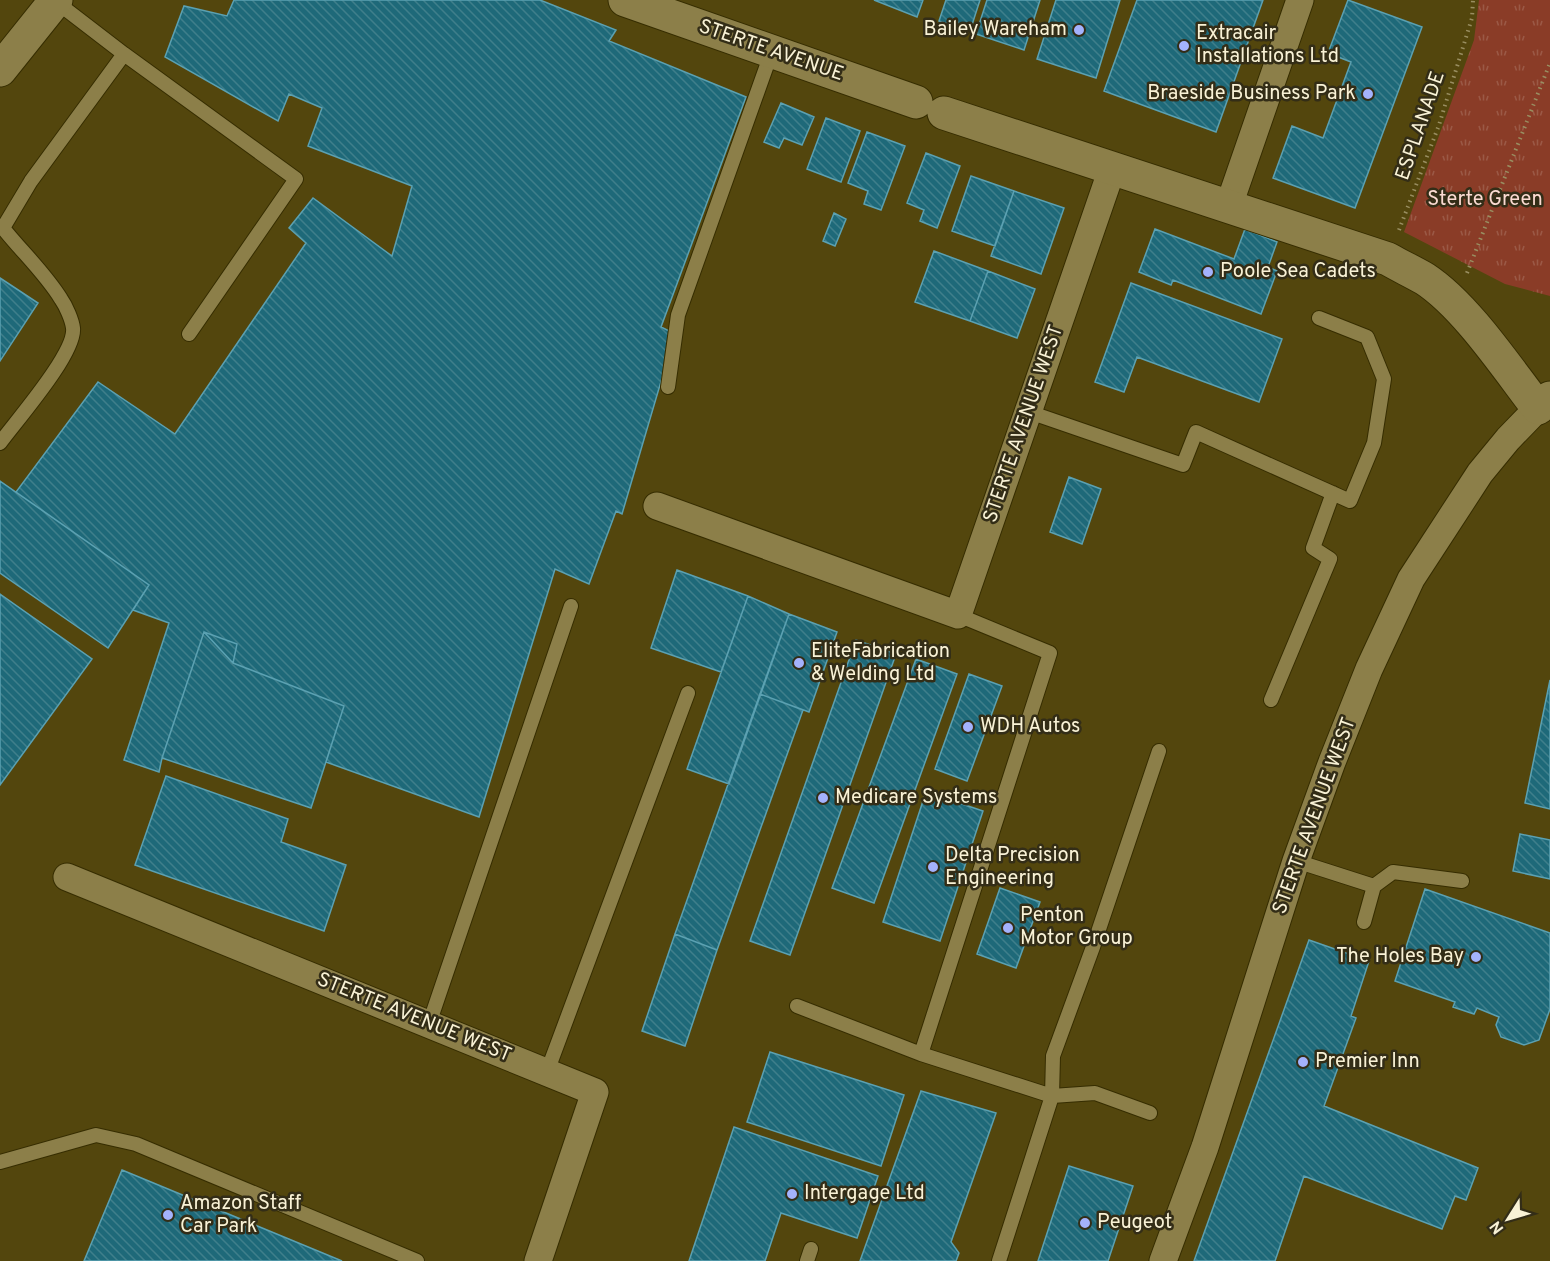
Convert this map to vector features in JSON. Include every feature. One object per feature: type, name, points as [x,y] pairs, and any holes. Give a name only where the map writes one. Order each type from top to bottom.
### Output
[{"type":"street","name":"STERTE AVENUE","points":[[625,0],[930,107]]},
{"type":"street","points":[[1228,208],[1300,0]]},
{"type":"street","points":[[0,70],[55,1]]},
{"type":"street","name":"STERTE AVENUE WEST","points":[[930,107],[1228,208],[1388,259],[1426,280],[1454,304],[1544,403],[1508,439],[1480,473],[1411,579],[1369,669],[1296,861],[1205,1147],[1162,1261]]},
{"type":"street","name":"STERTE AVENUE WEST","points":[[958,615],[1112,168]]},
{"type":"street","points":[[657,506],[958,615]]},
{"type":"street","name":"STERTE AVENUE WEST","points":[[68,878],[595,1092],[538,1261]]},
{"type":"lane","points":[[55,1],[296,179],[189,334]]},
{"type":"lane","points":[[668,387],[678,315],[772,51]]},
{"type":"lane","points":[[0,443],[63,361],[73,330],[62,300],[3,228],[31,181],[124,54]]},
{"type":"lane","points":[[1029,412],[1184,465],[1196,432],[1350,501],[1374,443],[1384,379],[1367,337],[1319,318]]},
{"type":"lane","points":[[1271,700],[1330,559],[1313,548],[1333,493]]},
{"type":"lane","points":[[429,1024],[571,606]]},
{"type":"lane","points":[[921,1054],[1050,653],[958,615]]},
{"type":"lane","points":[[547,1072],[688,693]]},
{"type":"lane","points":[[999,1261],[1052,1096],[1053,1056],[1093,947],[1159,751]]},
{"type":"lane","points":[[1296,861],[1374,886]]},
{"type":"lane","points":[[1364,922],[1374,886],[1394,872],[1462,881]]},
{"type":"lane","points":[[796,1006],[921,1054],[1052,1096],[1095,1093],[1150,1113]]},
{"type":"lane","points":[[0,1162],[96,1135],[136,1144],[417,1261]]},
{"type":"path","name":"ESPLANADE","points":[[1388,259],[1440,124],[1472,18],[1473,0]]},
{"type":"path","points":[[1454,304],[1550,63]]},
{"type":"green space","name":"Sterte Green","points":[[1479,0],[1550,0],[1550,296],[1505,284],[1404,232],[1474,40]]},
{"type":"building","points":[[234,0],[540,0],[616,30],[609,41],[746,97],[661,327],[675,334],[622,514],[616,511],[589,584],[555,569],[479,817],[326,762],[344,706],[233,663],[204,632],[159,772],[124,760],[169,623],[133,610],[149,585],[16,492],[98,382],[175,434],[306,243],[289,228],[313,198],[392,256],[412,186],[308,146],[322,108],[289,94],[278,121],[165,57],[184,6],[227,16]]},
{"type":"building","points":[[874,0],[923,0],[917,17]]},
{"type":"building","points":[[946,0],[980,0],[970,31],[939,21]]},
{"type":"building","points":[[987,0],[1040,0],[1024,50],[976,34]]},
{"type":"building","name":"Bailey Wareham","points":[[1056,0],[1120,0],[1096,78],[1037,59]]},
{"type":"building","name":"Extracair Installations Ltd","points":[[1137,0],[1263,0],[1216,132],[1104,91]]},
{"type":"building","name":"Braeside Business Park","points":[[1348,0],[1422,27],[1355,208],[1273,178],[1292,126],[1323,138],[1351,62],[1328,53]]},
{"type":"building","points":[[781,103],[814,117],[802,145],[784,138],[779,148],[764,142]]},
{"type":"building","points":[[826,118],[860,131],[841,182],[807,169]]},
{"type":"building","points":[[867,132],[905,146],[881,210],[864,204],[868,191],[848,183]]},
{"type":"building","points":[[926,153],[960,166],[937,228],[920,221],[924,210],[907,203]]},
{"type":"building","points":[[971,176],[1014,191],[995,246],[952,231]]},
{"type":"building","points":[[1014,191],[1064,208],[1041,274],[991,256]]},
{"type":"building","points":[[834,213],[846,219],[835,246],[823,241]]},
{"type":"building","name":"Poole Sea Cadets","points":[[1155,229],[1234,259],[1245,229],[1277,242],[1268,267],[1277,271],[1261,314],[1173,280],[1171,285],[1139,272]]},
{"type":"building","points":[[934,251],[988,271],[970,321],[915,302]]},
{"type":"building","points":[[988,271],[1035,289],[1017,338],[970,321]]},
{"type":"building","points":[[0,278],[38,303],[0,361]]},
{"type":"building","points":[[1131,283],[1282,339],[1259,402],[1137,357],[1124,392],[1095,382]]},
{"type":"building","points":[[1069,477],[1101,489],[1082,544],[1050,532]]},
{"type":"building","points":[[0,481],[149,585],[108,648],[0,573]]},
{"type":"building","points":[[677,570],[748,596],[721,672],[651,648]]},
{"type":"building","points":[[0,594],[92,659],[0,785]]},
{"type":"building","points":[[748,596],[789,614],[729,784],[687,769]]},
{"type":"building","name":"EliteFabrication & Welding Ltd","points":[[789,614],[837,632],[809,712],[760,694]]},
{"type":"building","points":[[204,632],[237,644],[233,663],[344,706],[311,808],[162,758]]},
{"type":"building","name":"Medicare Systems","points":[[856,640],[896,654],[790,955],[750,941]]},
{"type":"building","points":[[916,659],[957,674],[874,903],[832,888]]},
{"type":"building","name":"WDH Autos","points":[[969,674],[1002,686],[967,781],[935,769]]},
{"type":"building","points":[[1550,680],[1550,809],[1525,803]]},
{"type":"building","points":[[760,694],[803,710],[717,950],[675,934]]},
{"type":"building","points":[[166,776],[288,819],[281,842],[346,865],[324,931],[135,865]]},
{"type":"building","name":"Delta Precision Engineering","points":[[926,792],[983,811],[940,941],[883,922]]},
{"type":"building","points":[[1520,834],[1550,840],[1550,879],[1513,871]]},
{"type":"building","name":"Penton Motor Group","points":[[1000,888],[1040,902],[1016,968],[977,954]]},
{"type":"building","name":"The Holes Bay","points":[[1425,889],[1550,933],[1550,1009],[1539,1040],[1524,1045],[1501,1037],[1496,1025],[1499,1017],[1477,1008],[1474,1014],[1453,1007],[1455,1002],[1395,981]]},
{"type":"building","points":[[675,934],[717,950],[685,1046],[642,1031]]},
{"type":"building","name":"Premier Inn","points":[[1309,940],[1369,961],[1351,1016],[1356,1018],[1324,1106],[1478,1168],[1466,1200],[1455,1196],[1442,1229],[1304,1176],[1275,1261],[1194,1261]]},
{"type":"building","points":[[770,1052],[904,1095],[881,1166],[747,1122]]},
{"type":"building","points":[[921,1091],[996,1113],[951,1242],[959,1253],[956,1261],[860,1261]]},
{"type":"building","name":"Intergage Ltd","points":[[734,1127],[878,1176],[857,1238],[781,1213],[765,1261],[689,1261]]},
{"type":"building","name":"Peugeot","points":[[1069,1166],[1133,1186],[1108,1261],[1038,1261]]},
{"type":"building","name":"Amazon Staff Car Park","points":[[122,1170],[342,1261],[84,1261]]},
{"type":"place","name":"Bailey Wareham","points":[[1079,30]]},
{"type":"place","name":"Extracair Installations Ltd","points":[[1184,46]]},
{"type":"place","name":"Braeside Business Park","points":[[1368,94]]},
{"type":"place","name":"Poole Sea Cadets","points":[[1208,272]]},
{"type":"place","name":"EliteFabrication & Welding Ltd","points":[[799,663]]},
{"type":"place","name":"WDH Autos","points":[[968,727]]},
{"type":"place","name":"Medicare Systems","points":[[823,798]]},
{"type":"place","name":"Delta Precision Engineering","points":[[933,867]]},
{"type":"place","name":"Penton Motor Group","points":[[1008,928]]},
{"type":"place","name":"The Holes Bay","points":[[1476,957]]},
{"type":"place","name":"Premier Inn","points":[[1303,1062]]},
{"type":"place","name":"Intergage Ltd","points":[[792,1194]]},
{"type":"place","name":"Amazon Staff Car Park","points":[[168,1215]]},
{"type":"place","name":"Peugeot","points":[[1085,1223]]}]
